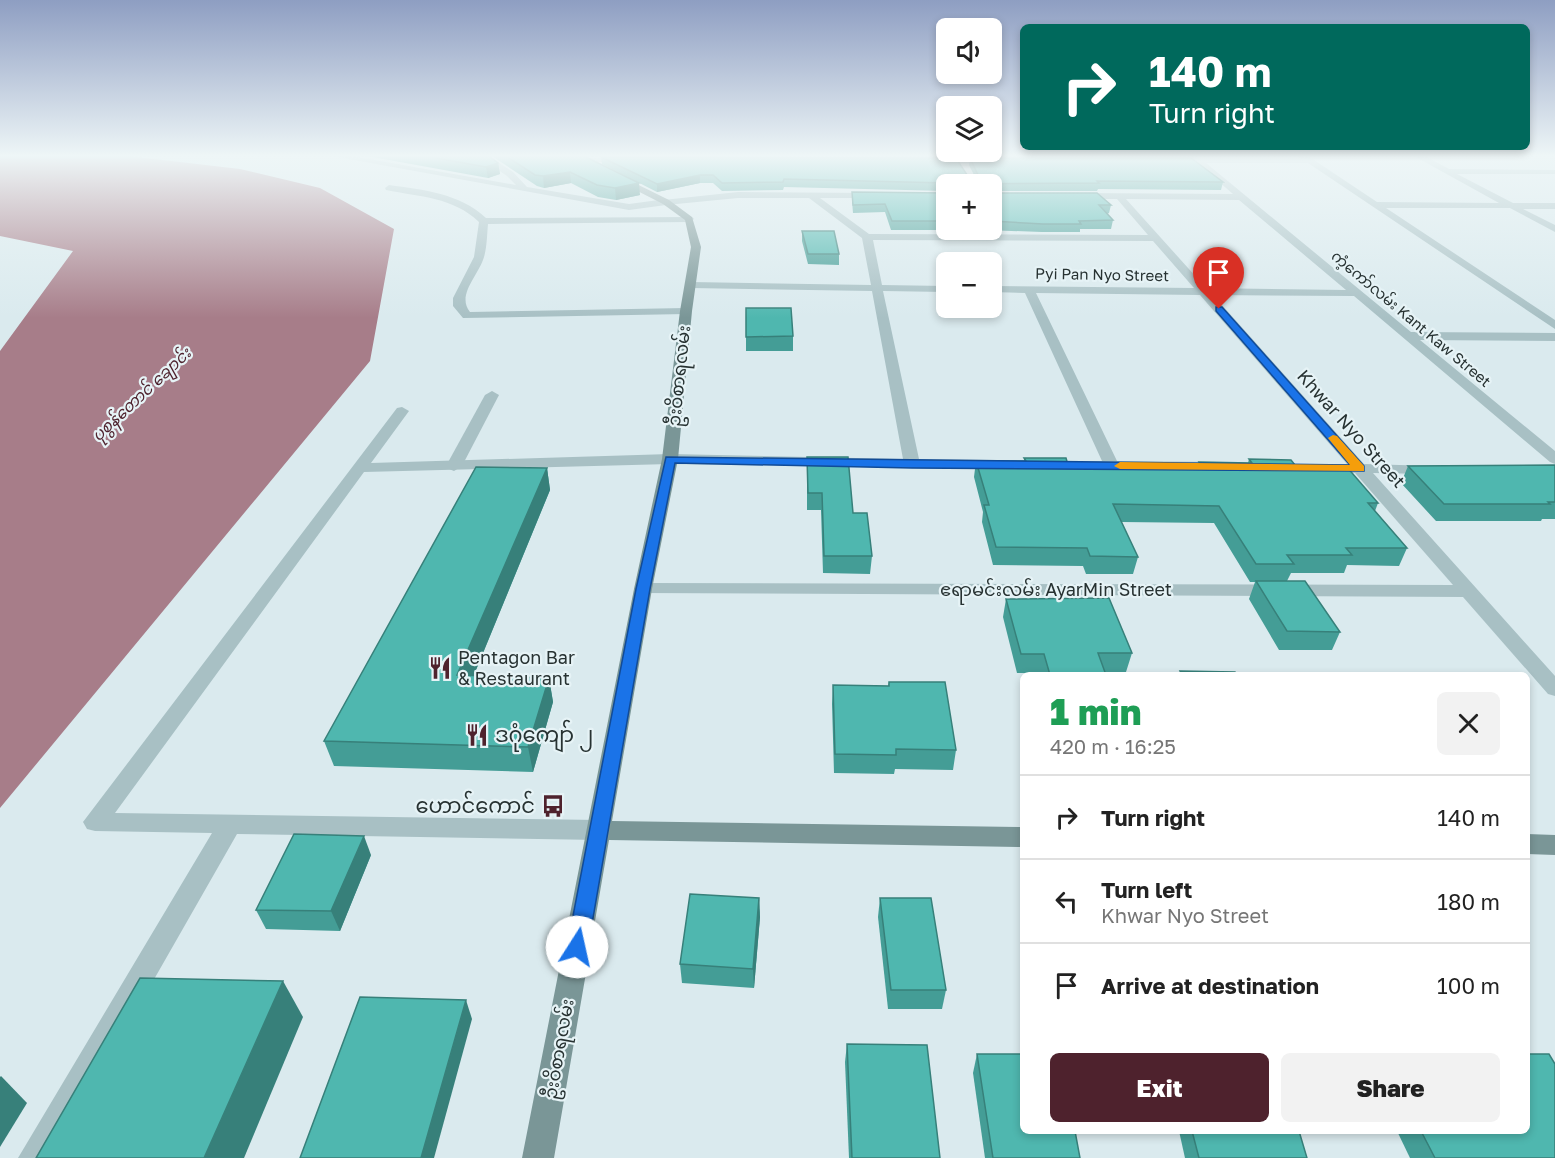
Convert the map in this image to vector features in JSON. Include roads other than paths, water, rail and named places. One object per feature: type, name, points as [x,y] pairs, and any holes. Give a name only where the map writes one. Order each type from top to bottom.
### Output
[{"type":"main road","points":[[677,210],[689,219]]},
{"type":"main road","name":"ဦးဝိစာရလမ်း","points":[[538,1158],[643,589],[670,459],[686,311],[696,247],[689,219]]},
{"type":"main road","points":[[599,831],[1020,837]]},
{"type":"main road","points":[[1530,844],[1555,845]]},
{"type":"street","points":[[471,210],[484,221],[479,257],[459,298],[459,306],[467,316],[686,311]]},
{"type":"street","points":[[830,210],[867,237],[1155,238]]},
{"type":"street","name":"Khwar Nyo Street","points":[[1131,210],[1555,688]]},
{"type":"street","name":"ကံ့ကော်လမ်း Kant Kaw Street","points":[[1257,210],[1408,336],[1551,466]]},
{"type":"street","points":[[1383,210],[1555,325]]},
{"type":"street","points":[[1520,210],[1555,229]]},
{"type":"street","points":[[484,221],[689,219]]},
{"type":"street","points":[[867,237],[879,288],[912,464]]},
{"type":"street","points":[[691,285],[936,289]]},
{"type":"street","name":"Pyi Pan Nyo Street","points":[[1002,289],[1357,293]]},
{"type":"street","points":[[1029,289],[1112,465]]},
{"type":"street","points":[[1408,336],[1555,337]]},
{"type":"street","points":[[454,466],[492,395]]},
{"type":"street","points":[[402,411],[95,822],[599,831]]},
{"type":"street","points":[[359,468],[670,459],[1018,465]]},
{"type":"street","points":[[1065,465],[1242,467]]},
{"type":"street","points":[[1312,468],[1440,469]]},
{"type":"street","name":"ဧရာမင်းလမ်း AyarMin Street","points":[[643,589],[1469,591]]},
{"type":"street","points":[[34,1158],[230,824]]},
{"type":"water","name":"ပုစွန်တောင် ချောင်း","points":[[0,210],[360,210],[394,229],[370,361],[0,808],[0,351],[73,251],[0,236]]},
{"type":"place","name":"Pentagon Bar & Restaurant","points":[[440,668]]},
{"type":"place","name":"ဒဂုံကျော် ၂","points":[[477,735]]},
{"type":"place","name":"ဟောင်ကောင်","points":[[553,806]]}]
